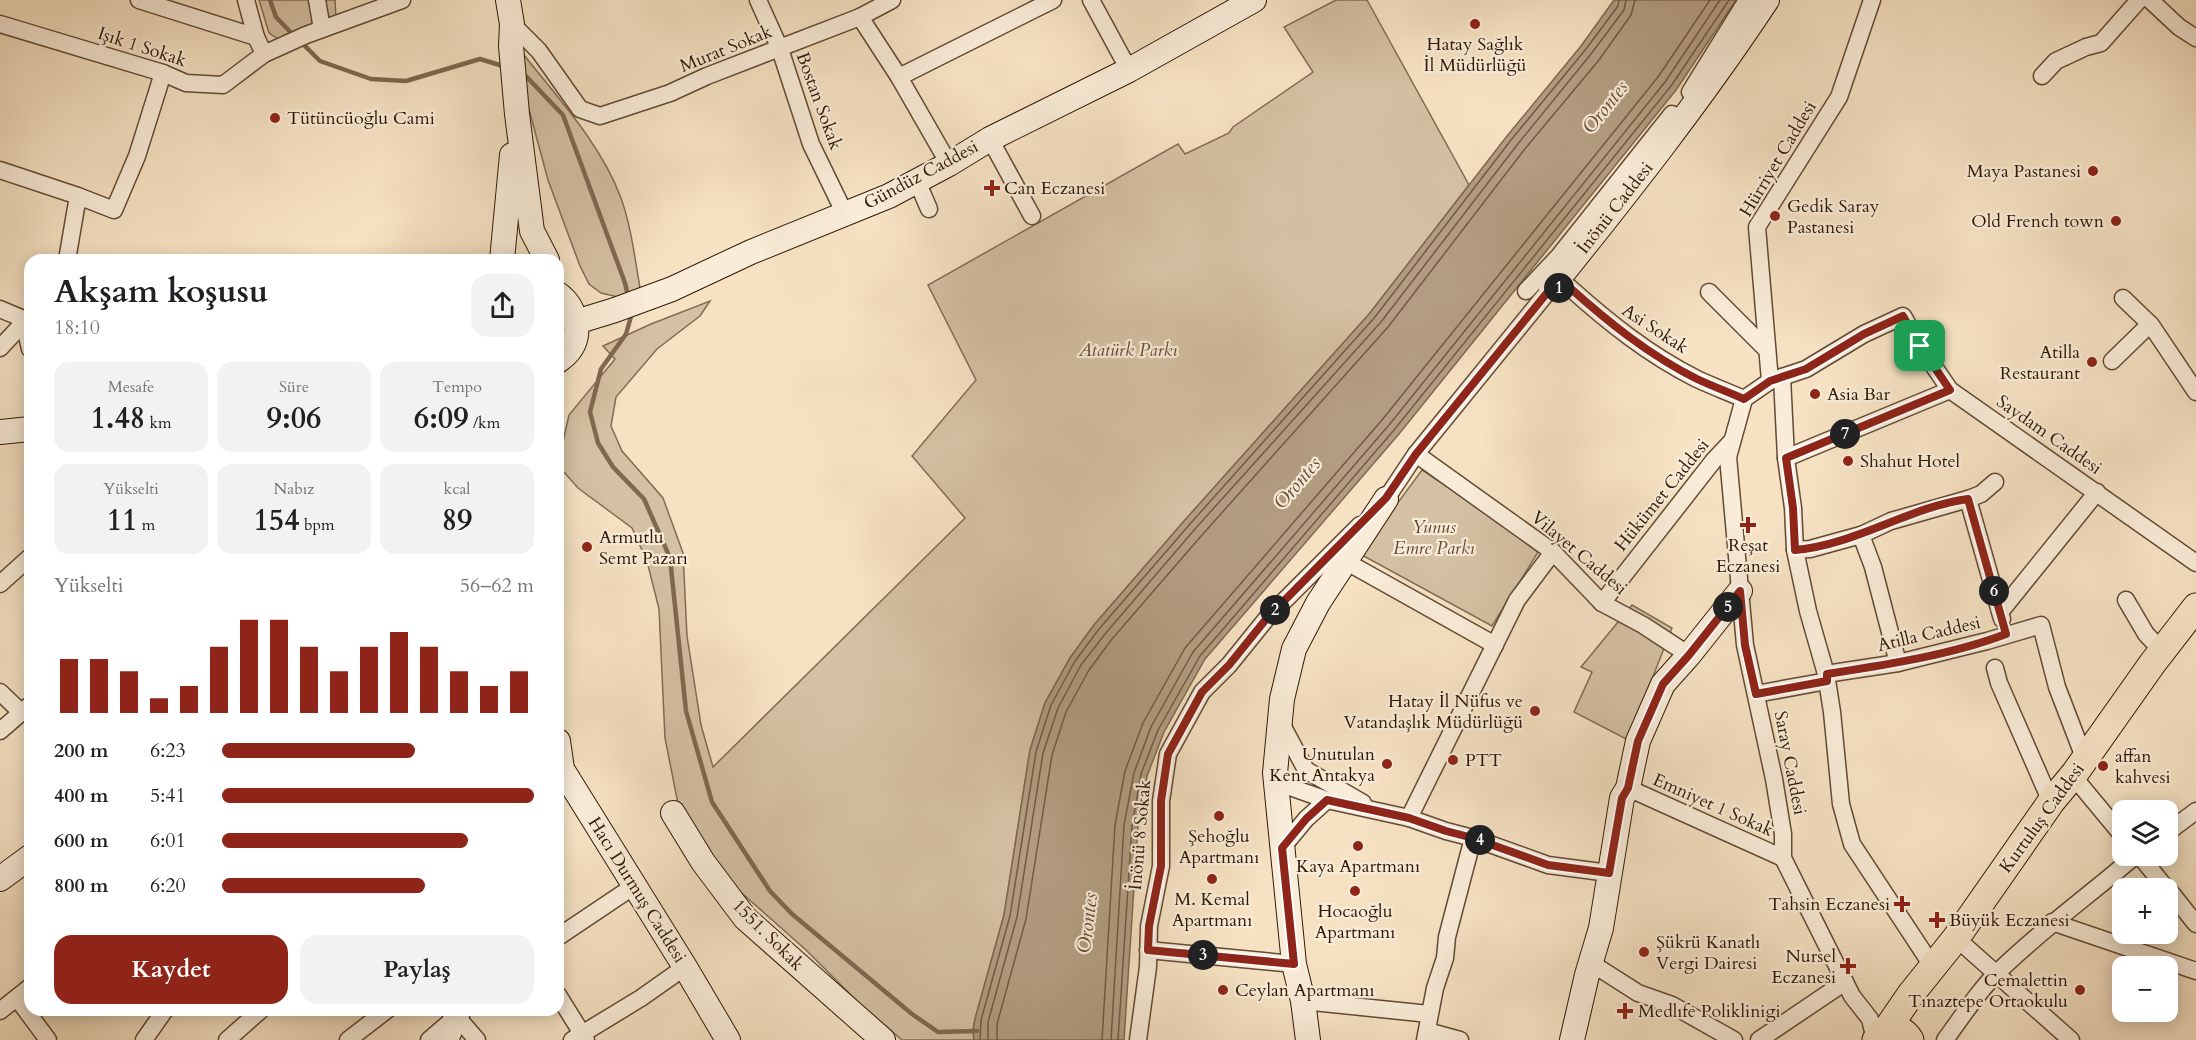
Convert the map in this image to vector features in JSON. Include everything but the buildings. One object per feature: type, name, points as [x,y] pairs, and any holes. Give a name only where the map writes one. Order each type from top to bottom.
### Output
[{"type":"main road","name":"Kurtuluş Caddesi","points":[[1887,1037],[1933,967],[1956,938],[2051,802],[2079,768],[2196,607]]},
{"type":"street","points":[[139,0],[256,37]]},
{"type":"street","points":[[246,0],[256,37],[264,54]]},
{"type":"street","points":[[317,0],[322,29]]},
{"type":"street","name":"Işık 1 Sokak","points":[[0,24],[163,73],[186,83],[223,85],[264,54],[306,35],[402,0]]},
{"type":"street","points":[[508,0],[517,114],[532,231],[544,254]]},
{"type":"street","name":"Bostan Sokak","points":[[758,0],[780,49],[812,144],[845,214]]},
{"type":"street","name":"Murat Sokak","points":[[512,35],[539,51],[580,109],[600,116],[670,93],[707,76],[861,17],[892,0]]},
{"type":"street","points":[[899,77],[1053,0]]},
{"type":"street","points":[[1091,0],[1129,70]]},
{"type":"street","name":"Gündüz Caddesi","points":[[568,306],[615,310],[672,289],[751,252],[889,196],[950,164],[990,139],[1129,70],[1254,0]]},
{"type":"street","points":[[1526,291],[1559,256],[1690,93],[1747,0]]},
{"type":"street","name":"İnönü Caddesi","points":[[1308,1040],[1303,1001],[1294,964],[1275,773],[1282,699],[1294,649],[1318,603],[1416,454],[1665,144],[1735,49],[1767,0]]},
{"type":"street","name":"Hürriyet Caddesi","points":[[1872,0],[1839,97],[1757,227],[1767,350],[1776,379],[1793,508],[1795,550],[1808,611],[1827,678],[1841,804],[1852,844],[1933,967]]},
{"type":"street","points":[[2042,76],[2056,61],[2086,47],[2101,43],[2139,0]]},
{"type":"street","points":[[2150,0],[2179,27],[2196,38]]},
{"type":"street","points":[[861,17],[950,164]]},
{"type":"street","points":[[0,170],[114,210],[137,156],[163,73]]},
{"type":"street","points":[[503,254],[517,114]]},
{"type":"street","points":[[990,139],[1032,216]]},
{"type":"street","points":[[916,181],[929,209]]},
{"type":"street","points":[[68,254],[78,196]]},
{"type":"street","name":"Asi Sokak","points":[[1551,288],[1569,287],[1610,324],[1646,349],[1697,379],[1744,399]]},
{"type":"street","points":[[1709,292],[1767,350]]},
{"type":"street","points":[[2123,298],[2150,325],[2196,392]]},
{"type":"street","points":[[564,356],[570,351],[576,336],[568,306]]},
{"type":"street","points":[[0,309],[24,317]]},
{"type":"street","name":"Saydam Caddesi","points":[[1776,379],[1806,369],[1864,334],[1903,316],[1950,390],[2196,562]]},
{"type":"street","points":[[0,348],[24,322]]},
{"type":"street","points":[[2112,361],[2150,325]]},
{"type":"street","points":[[1744,399],[1776,379]]},
{"type":"street","points":[[1786,458],[1950,390]]},
{"type":"street","name":"Saray Caddesi","points":[[1744,399],[1728,458],[1745,645],[1780,812],[1784,858],[1852,996],[1887,1037]]},
{"type":"street","name":"Hükümet Caddesi","points":[[1602,603],[1731,441]]},
{"type":"street","name":"Vilayet Caddesi","points":[[1416,454],[1553,552],[1602,603],[1643,625],[1689,655]]},
{"type":"street","points":[[1795,550],[1810,549],[1861,535],[1891,521],[1968,499],[1981,494],[1995,482]]},
{"type":"street","points":[[2001,611],[2097,492]]},
{"type":"street","name":"İnönü 8 Sokak","points":[[1138,1040],[1148,967],[1149,926],[1161,866],[1161,801],[1168,754],[1202,692],[1229,665],[1267,618],[1386,498]]},
{"type":"street","points":[[1968,499],[2006,634]]},
{"type":"street","points":[[1861,535],[1873,567],[1898,663]]},
{"type":"street","points":[[1409,818],[1517,600],[1553,552]]},
{"type":"street","points":[[1345,561],[1495,645]]},
{"type":"street","points":[[0,584],[24,562]]},
{"type":"street","points":[[1572,1040],[1601,927],[1622,798],[1628,788],[1638,741],[1663,684],[1740,591]]},
{"type":"street","points":[[2126,600],[2146,633],[2162,651]]},
{"type":"street","name":"Atilla Caddesi","points":[[1756,694],[1898,663],[1988,641],[2041,625],[2079,768]]},
{"type":"street","points":[[1995,668],[2051,802]]},
{"type":"street","points":[[0,692],[24,708]]},
{"type":"street","points":[[0,731],[24,711]]},
{"type":"street","points":[[1281,723],[1306,770]]},
{"type":"street","points":[[2079,768],[2112,819]]},
{"type":"street","points":[[1275,773],[1306,770],[1374,809]]},
{"type":"street","points":[[1275,773],[1290,787],[1327,800],[1409,818],[1548,865],[1609,873]]},
{"type":"street","name":"Hacı Durmuş Caddesi","points":[[564,780],[685,967],[724,1038]]},
{"type":"street","name":"Emniyet 1 Sokak","points":[[1628,788],[1784,858]]},
{"type":"street","points":[[1282,848],[1306,819],[1327,800]]},
{"type":"street","points":[[2178,824],[2196,811]]},
{"type":"street","name":"1551. Sokak","points":[[673,813],[703,862],[745,918],[883,1040]]},
{"type":"street","points":[[1427,1028],[1435,988],[1445,958],[1447,937],[1473,838]]},
{"type":"street","points":[[2,875],[24,861]]},
{"type":"street","points":[[1945,1040],[1997,973],[2052,922],[2125,866]]},
{"type":"street","points":[[2147,866],[2158,878]]},
{"type":"street","points":[[564,933],[634,886]]},
{"type":"street","points":[[2178,902],[2196,924]]},
{"type":"street","points":[[2052,922],[2196,972]]},
{"type":"street","points":[[1956,938],[2071,1040]]},
{"type":"street","points":[[1148,950],[1294,964]]},
{"type":"street","points":[[1591,963],[1638,993],[1672,1005],[1725,1038]]},
{"type":"street","points":[[564,1007],[580,1038],[685,967]]},
{"type":"street","points":[[1759,1040],[1845,982]]},
{"type":"street","points":[[0,1011],[24,992]]},
{"type":"street","points":[[17,998],[24,1007]]},
{"type":"street","points":[[1303,1001],[1427,1028],[1460,1040]]},
{"type":"street","points":[[30,1016],[48,1040]]},
{"type":"street","points":[[144,1040],[161,1016]]},
{"type":"street","points":[[227,1040],[254,1016]]},
{"type":"street","points":[[348,1040],[379,1016]]},
{"type":"street","points":[[429,1040],[451,1016]]},
{"type":"street","points":[[446,1040],[454,1016]]},
{"type":"street","points":[[458,1016],[477,1040]]},
{"type":"green space","points":[[259,0],[335,0],[336,19],[281,41],[269,33]]},
{"type":"green space","name":"Atatürk Parkı","points":[[1336,0],[1367,0],[1469,185],[1370,313],[1185,520],[1094,625],[1070,658],[1045,703],[1030,750],[1004,915],[975,1019],[974,1040],[902,1040],[727,880],[678,804],[665,738],[659,609],[647,561],[632,528],[578,488],[564,472],[564,437],[569,415],[615,359],[603,346],[710,301],[700,316],[657,349],[616,397],[611,426],[622,451],[663,498],[683,553],[687,636],[701,725],[713,767],[965,518],[912,456],[976,380],[928,285],[1178,144],[1185,154],[1229,133],[1233,127],[1313,72],[1284,27]]},
{"type":"green space","points":[[520,50],[576,120],[612,177],[627,220],[640,288],[618,297],[601,293],[589,284],[548,180],[527,102]]},
{"type":"green space","name":"Yunus Emre Parkı","points":[[1422,470],[1540,549],[1492,626],[1360,554]]},
{"type":"green space","points":[[1632,605],[1672,628],[1628,740],[1574,712],[1592,672],[1581,667]]},
{"type":"water","name":"Orontes","points":[[1614,0],[1736,0],[1676,90],[1399,434],[1205,659],[1164,732],[1147,776],[1138,826],[1124,1040],[974,1040],[975,1019],[1004,915],[1030,750],[1045,703],[1070,658],[1094,625],[1185,520],[1370,313],[1507,136],[1581,46]]},
{"type":"waterway","points":[[270,0],[276,17],[295,37]]},
{"type":"waterway","points":[[301,42],[320,61],[371,79],[406,81],[480,59],[506,67]]},
{"type":"waterway","points":[[522,72],[563,115],[628,296]]},
{"type":"waterway","points":[[632,313],[626,334],[601,369],[590,412],[598,443],[613,467],[644,499],[670,558],[686,711],[712,802],[770,891],[792,914],[912,1014],[938,1032],[977,1031]]},
{"type":"place","name":"Hatay Sağlık İl Müdürlüğü","points":[[1475,24]]},
{"type":"place","name":"Tütüncüoğlu Cami","points":[[275,118]]},
{"type":"place","name":"Maya Pastanesi","points":[[2093,171]]},
{"type":"place","name":"Can Eczanesi","points":[[992,188]]},
{"type":"place","name":"Gedik Saray Pastanesi","points":[[1775,216]]},
{"type":"place","name":"Old French town","points":[[2116,221]]},
{"type":"place","name":"Atilla Restaurant","points":[[2092,362]]},
{"type":"place","name":"Asia Bar","points":[[1815,394]]},
{"type":"place","name":"Shahut Hotel","points":[[1848,461]]},
{"type":"place","name":"Reşat Eczanesi","points":[[1748,525]]},
{"type":"place","name":"Armutlu Semt Pazarı","points":[[587,547]]},
{"type":"place","name":"Hatay İl Nüfus ve Vatandaşlık Müdürlüğü","points":[[1535,711]]},
{"type":"place","name":"PTT","points":[[1453,760]]},
{"type":"place","name":"Unutulan Kent Antakya","points":[[1387,764]]},
{"type":"place","name":"affan kahvesi","points":[[2103,766]]},
{"type":"place","name":"Şehoğlu Apartmanı","points":[[1219,816]]},
{"type":"place","name":"Kaya Apartmanı","points":[[1358,846]]},
{"type":"place","name":"M. Kemal Apartmanı","points":[[1212,879]]},
{"type":"place","name":"Hocaoğlu Apartmanı","points":[[1355,891]]},
{"type":"place","name":"Tahsin Eczanesi","points":[[1902,904]]},
{"type":"place","name":"Büyük Eczanesi","points":[[1937,920]]},
{"type":"place","name":"Şükrü Kanatlı Vergi Dairesi","points":[[1644,952]]},
{"type":"place","name":"Nursel Eczanesi","points":[[1848,966]]},
{"type":"place","name":"Ceylan Apartmanı","points":[[1223,990]]},
{"type":"place","name":"Cemalettin Tınaztepe Ortaokulu","points":[[2080,990]]},
{"type":"place","name":"Medlıfe Poliklinigi","points":[[1625,1011]]},
{"type":"route","points":[[1569,287],[1610,324],[1646,349],[1697,379],[1744,399],[1770,381],[1806,369],[1864,334],[1903,316],[1920,346],[1950,390],[1786,458],[1793,508],[1795,550],[1810,549],[1861,535],[1891,521],[1968,499],[2006,634],[1988,641],[1898,663],[1827,674],[1827,681],[1756,694],[1745,645],[1740,591],[1663,684],[1638,741],[1628,788],[1622,798],[1616,825],[1609,873],[1548,865],[1409,818],[1327,800],[1306,819],[1282,848],[1294,964],[1148,950],[1149,926],[1161,866],[1161,801],[1168,754],[1202,692],[1229,665],[1267,618],[1386,498],[1416,454],[1551,288],[1569,287]]}]
